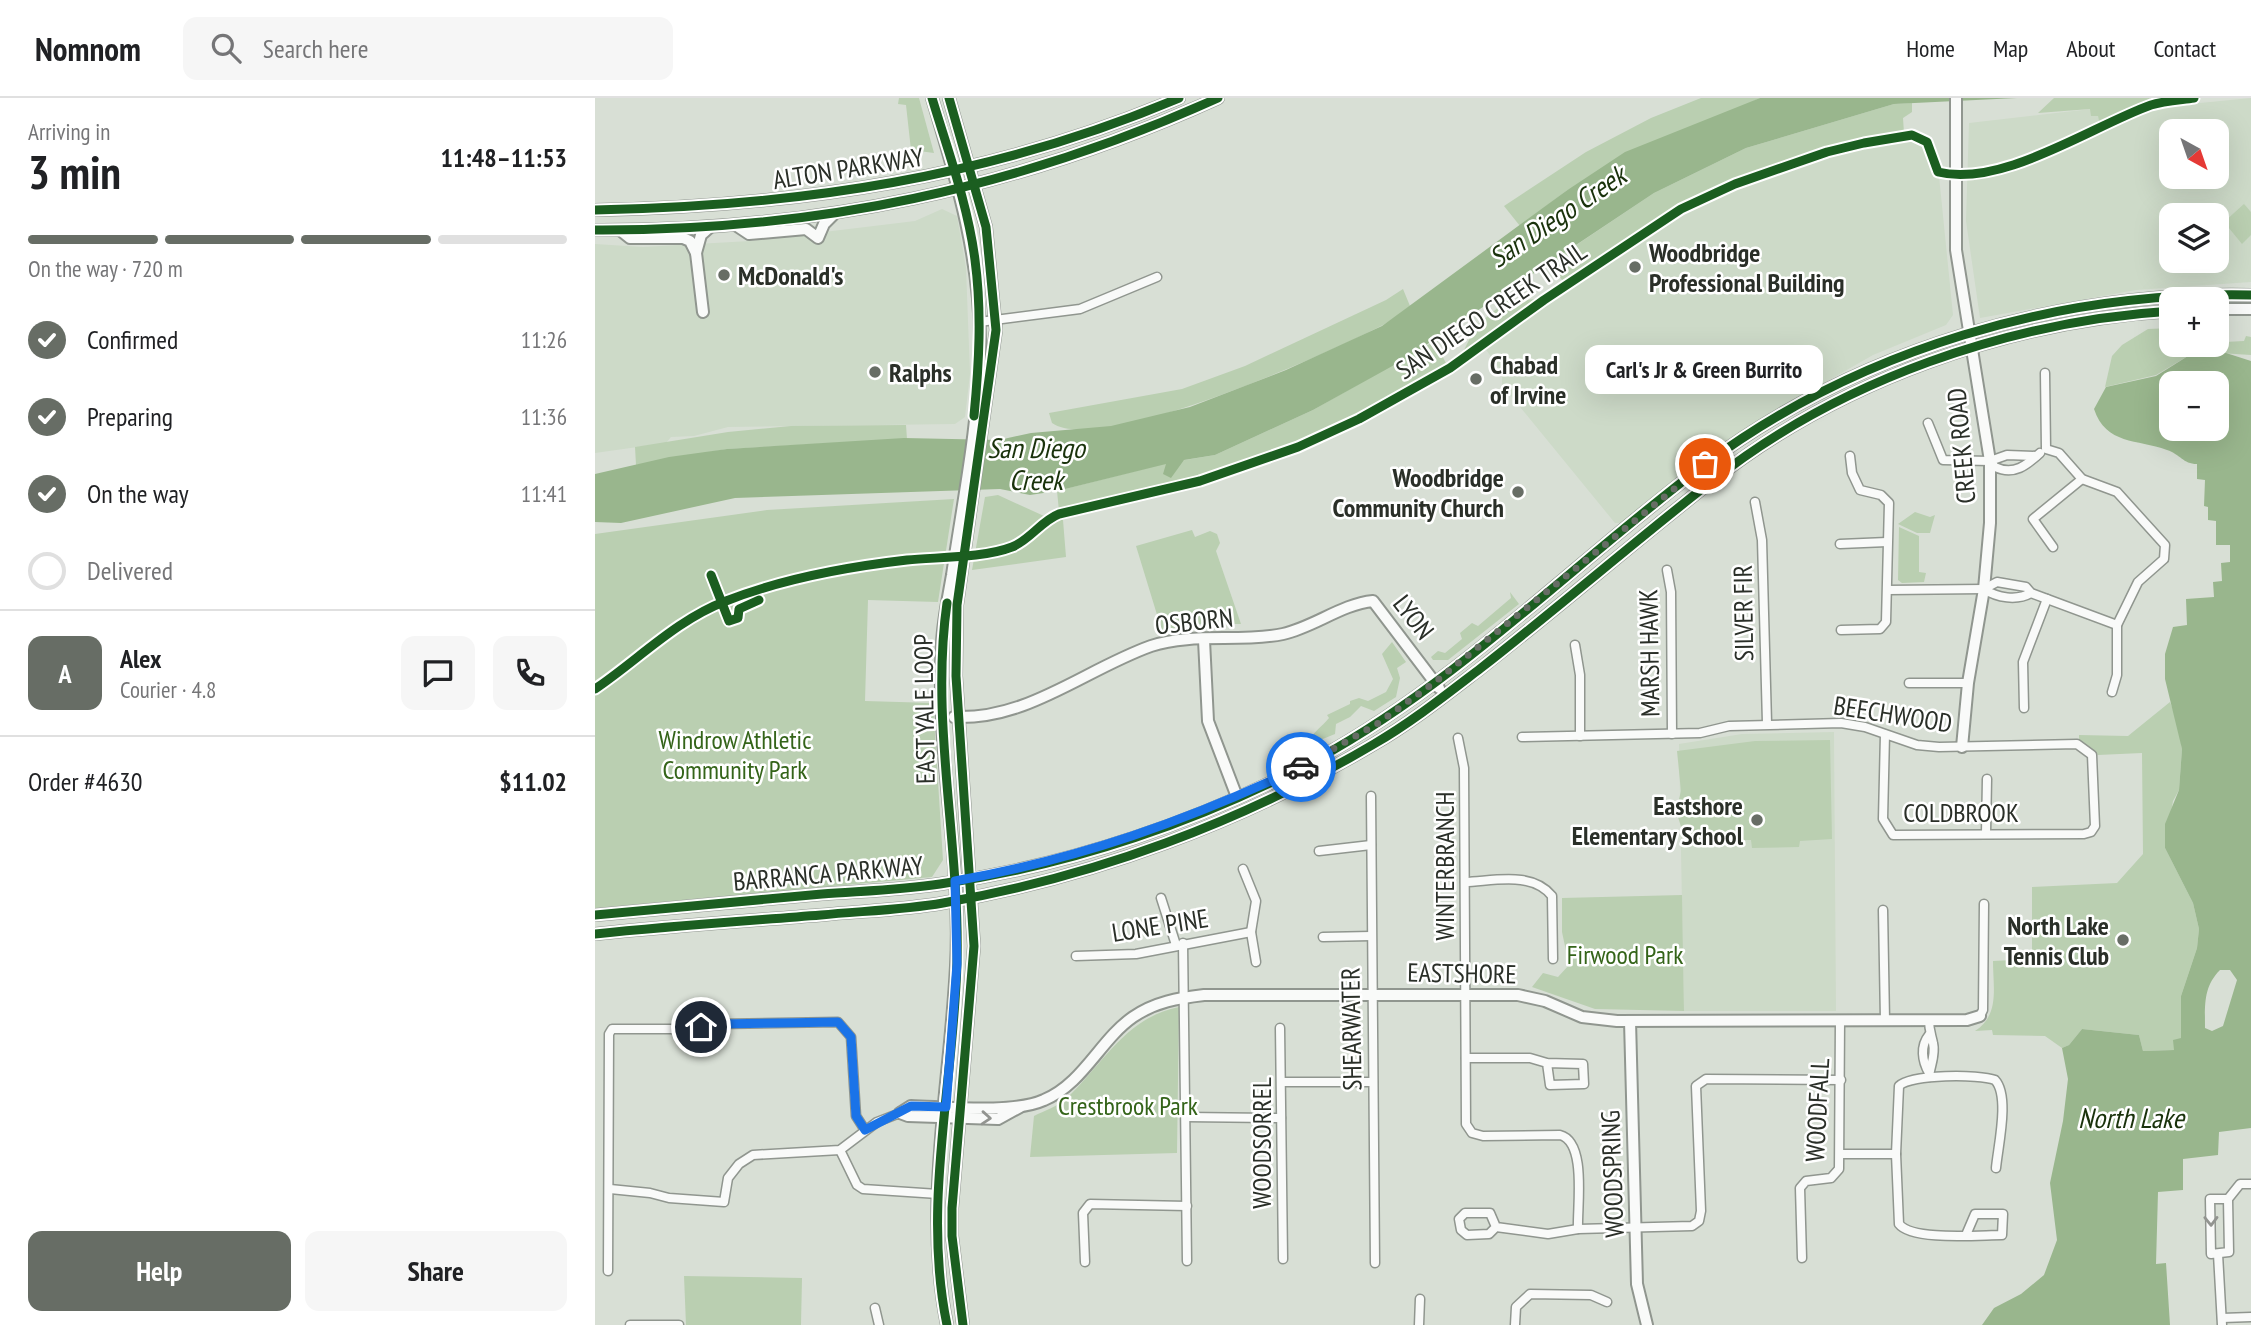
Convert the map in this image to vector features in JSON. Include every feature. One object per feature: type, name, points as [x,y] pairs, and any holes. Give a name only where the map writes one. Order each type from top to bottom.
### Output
[{"type":"main road","name":"EAST YALE LOOP","points":[[932,98],[960,190],[975,261],[979,322],[977,436]]},
{"type":"main road","name":"EAST YALE LOOP","points":[[947,1325],[937,1256],[938,1194],[957,964],[955,881],[943,717],[942,642],[977,436],[993,367],[995,320],[990,254],[976,185],[949,98]]},
{"type":"main road","name":"ALTON PARKWAY","points":[[595,210],[760,202],[842,192],[954,172],[1073,139],[1179,98]]},
{"type":"main road","name":"ALTON PARKWAY","points":[[595,230],[737,226],[833,215],[960,190],[1126,136],[1218,98]]},
{"type":"main road","name":"CREEK ROAD","points":[[1956,104],[1956,250],[1990,461],[1990,523],[1984,589],[1968,683],[1962,747]]},
{"type":"main road","points":[[737,226],[749,234],[806,229],[819,243],[824,224],[833,215]]},
{"type":"main road","points":[[703,312],[696,253],[701,235],[710,227]]},
{"type":"main road","points":[[620,230],[630,239],[683,238],[689,241],[696,253]]},
{"type":"main road","name":"BARRANCA PARKWAY","points":[[595,915],[955,881],[1044,864],[1114,844],[1237,797],[1317,759],[1377,724],[1435,682],[1666,495],[1779,414],[1865,371],[1971,332],[2039,314],[2123,301],[2205,294],[2251,295]]},
{"type":"main road","points":[[2229,309],[2251,309]]},
{"type":"main road","name":"BARRANCA PARKWAY","points":[[595,934],[956,901],[1077,873],[1179,838],[1248,808],[1347,759],[1445,695],[1715,478],[1789,428],[1864,389],[1973,347],[2041,331],[2159,313]]},
{"type":"main road","points":[[1666,495],[1677,510]]},
{"type":"main road","name":"EAST YALE LOOP","points":[[963,1325],[952,1236],[974,946],[958,718],[957,605],[967,499]]},
{"type":"main road","name":"LYON","points":[[1373,601],[1445,695]]},
{"type":"main road","name":"OSBORN","points":[[943,717],[1006,713],[1037,702],[1114,661],[1154,645],[1284,634],[1373,601]]},
{"type":"main road","points":[[1204,640],[1209,721],[1237,797]]},
{"type":"main road","name":"EASTSHORE","points":[[900,1113],[911,1106],[998,1119],[1020,1107],[1046,1100],[1060,1091],[1132,1017],[1169,1000],[1186,998],[1465,994],[1526,996],[1582,1017],[1630,1021],[1968,1020],[1980,1016]]},
{"type":"main road","name":"WOODSPRING","points":[[1630,1021],[1638,1290],[1647,1325]]},
{"type":"street","points":[[979,322],[1080,309],[1157,277]]},
{"type":"street","points":[[2045,373],[2046,449]]},
{"type":"street","points":[[1928,422],[1943,460],[1990,461],[2000,456],[2036,456]]},
{"type":"street","points":[[1990,461],[2002,471],[2019,469],[2028,466],[2046,449]]},
{"type":"street","points":[[2046,449],[2059,453],[2082,479],[2117,492],[2165,545],[2164,559],[2138,582],[2117,625],[2117,675],[2112,692]]},
{"type":"street","points":[[1841,630],[1880,629],[1886,622],[1888,590],[1888,500],[1881,495],[1860,490],[1852,473],[1850,456]]},
{"type":"street","points":[[2019,457],[2019,469]]},
{"type":"street","points":[[2053,547],[2033,519],[2082,479]]},
{"type":"street","name":"SILVER FIR","points":[[1755,502],[1762,540],[1767,723]]},
{"type":"street","points":[[1840,544],[1887,542]]},
{"type":"street","name":"MARSH HAWK","points":[[1667,570],[1671,592],[1672,734]]},
{"type":"street","points":[[1888,590],[1984,589],[1997,582],[2014,584],[2117,625]]},
{"type":"street","points":[[2013,597],[2014,584]]},
{"type":"street","points":[[1984,589],[1995,596],[2013,597],[2031,593]]},
{"type":"street","points":[[2024,708],[2023,662],[2047,599]]},
{"type":"street","points":[[1575,645],[1580,675],[1580,736]]},
{"type":"street","points":[[1909,683],[1968,683]]},
{"type":"street","name":"BEECHWOOD","points":[[1522,737],[1672,734],[1767,723],[1841,723],[1917,745],[1962,747],[2077,744],[2092,755],[2096,820],[2091,832]]},
{"type":"street","name":"COLDBROOK","points":[[1885,734],[1884,819],[1889,832],[1902,836],[2091,832]]},
{"type":"street","name":"WINTERBRANCH","points":[[1458,738],[1464,768],[1465,1117],[1472,1133],[1483,1136],[1560,1135],[1574,1145],[1577,1152],[1577,1229]]},
{"type":"street","points":[[1986,779],[1986,833]]},
{"type":"street","name":"SHEARWATER","points":[[1371,796],[1374,1262]]},
{"type":"street","points":[[1319,851],[1371,845]]},
{"type":"street","points":[[1243,869],[1256,901],[1251,932],[1257,962]]},
{"type":"street","points":[[1465,882],[1533,880],[1545,887],[1552,895],[1553,959]]},
{"type":"street","points":[[1161,898],[1180,944],[1186,998],[1187,1261]]},
{"type":"street","points":[[1980,1016],[1983,1010],[1984,904]]},
{"type":"street","points":[[1883,909],[1885,1020]]},
{"type":"street","name":"LONE PINE","points":[[1076,956],[1136,954],[1251,932]]},
{"type":"street","points":[[1323,937],[1371,936]]},
{"type":"street","name":"WOODFALL","points":[[1802,1258],[1800,1188],[1806,1181],[1831,1178],[1839,1169],[1840,1020]]},
{"type":"street","points":[[1929,1075],[1924,1064],[1924,1042],[1929,1035],[1930,1020]]},
{"type":"street","points":[[608,1271],[609,1034],[612,1029],[693,1029],[717,1024],[838,1022],[851,1037],[856,1116],[865,1130]]},
{"type":"street","name":"WOODSORREL","points":[[1280,1028],[1283,1082],[1283,1258]]},
{"type":"street","points":[[1466,1058],[1530,1058],[1548,1063],[1583,1064],[1584,1084],[1550,1085],[1548,1063]]},
{"type":"street","points":[[1966,1235],[1975,1213],[2003,1214],[2002,1235],[1966,1235],[1912,1234],[1901,1228],[1897,1220],[1895,1154],[1899,1086],[1907,1080],[1929,1075],[1990,1078],[2001,1087],[2003,1100],[1996,1168]]},
{"type":"street","points":[[1496,1227],[1548,1234],[1577,1229],[1688,1227],[1699,1221],[1696,1086],[1706,1079],[1841,1080]]},
{"type":"street","points":[[1283,1082],[1373,1082]]},
{"type":"street","name":"EASTSHORE","points":[[840,1150],[865,1130],[900,1113]]},
{"type":"street","points":[[1187,1117],[1281,1118]]},
{"type":"street","points":[[610,1189],[677,1199],[724,1202],[728,1178],[739,1164],[753,1154],[840,1150],[857,1185],[863,1189],[938,1194]]},
{"type":"street","points":[[1841,1154],[1895,1154]]},
{"type":"street","points":[[2228,1199],[2210,1199],[2211,1254],[2229,1252],[2228,1199],[2240,1184],[2251,1184]]},
{"type":"street","points":[[1085,1262],[1083,1213],[1090,1205],[1187,1206]]},
{"type":"street","points":[[1465,1213],[1490,1213],[1496,1227],[1489,1234],[1467,1235],[1461,1230],[1459,1219],[1465,1213]]},
{"type":"street","points":[[2218,1254],[2222,1321],[2241,1321],[2251,1317]]},
{"type":"street","points":[[1515,1325],[1516,1307],[1530,1294],[1591,1295],[1607,1302]]},
{"type":"street","points":[[1419,1325],[1420,1299]]},
{"type":"street","points":[[875,1308],[879,1325]]},
{"type":"street","points":[[630,1325],[679,1325]]},
{"type":"shaded area","points":[[2251,98],[2251,282],[2136,290],[1980,318],[1966,221],[1969,123],[2091,109],[2098,116],[2100,132],[2159,107]]},
{"type":"shaded area","points":[[1906,137],[1926,143],[1934,171],[1939,176],[1953,315],[1946,325],[1873,355],[1789,403],[1744,431],[1624,523],[1615,523],[1502,385],[1502,372],[1484,347],[1523,318],[1720,192],[1809,161]]},
{"type":"shaded area","points":[[942,209],[957,216],[966,268],[970,374],[965,417],[955,424],[728,427],[694,436],[671,437],[666,443],[595,453],[595,244],[643,247],[750,241],[915,221]]},
{"type":"shaded area","name":"Eastshore Elementary School","points":[[1834,732],[1836,1011],[1684,1011],[1679,744],[1742,734]]},
{"type":"green space","points":[[899,98],[919,98],[934,153],[911,150],[906,105],[898,104]]},
{"type":"green space","points":[[1701,98],[1760,98],[1566,191],[1520,226],[1504,206],[1586,152],[1651,118]]},
{"type":"green space","points":[[2054,98],[2182,98],[2162,101],[2099,122],[2098,116],[2091,116],[2090,109],[2038,113]]},
{"type":"green space","points":[[1912,103],[1912,112],[1903,118],[1904,133],[1826,150],[1723,187],[1683,205],[1564,282],[1548,264],[1654,193],[1746,148],[1894,104]]},
{"type":"green space","points":[[2244,204],[2251,212],[2251,235],[2242,244],[2229,228],[2229,218]]},
{"type":"green space","points":[[1403,289],[1410,306],[1387,323],[1313,358],[1214,398],[1116,426],[1077,429],[1052,423],[1049,413],[1182,389],[1245,366],[1386,300]]},
{"type":"green space","points":[[1538,299],[1460,358],[1476,326],[1506,301]]},
{"type":"green space","points":[[2148,329],[2159,329],[2159,357],[2186,357],[2156,375],[2105,387],[2112,356],[2122,345]]},
{"type":"green space","points":[[2246,336],[2251,337],[2251,355],[2229,354],[2229,342],[2244,341]]},
{"type":"green space","points":[[1438,339],[1437,346],[1448,367],[1299,443],[1205,477],[1059,511],[1057,491],[1167,463],[1215,455],[1313,410]]},
{"type":"green space","points":[[906,425],[907,439],[727,449],[636,465],[635,447],[728,432],[791,426]]},
{"type":"green space","points":[[998,495],[1044,516],[1063,520],[1066,557],[972,570],[985,497]]},
{"type":"green space","name":"Windrow Athletic Community Park","points":[[954,499],[938,602],[868,600],[865,701],[933,703],[943,860],[932,877],[595,908],[595,534],[767,510]]},
{"type":"green space","points":[[1915,512],[1930,517],[1935,515],[1930,533],[1917,533],[1898,524]]},
{"type":"green space","points":[[1899,527],[1919,536],[1919,572],[1926,573],[1924,582],[1902,583],[1898,580]]},
{"type":"green space","points":[[1192,530],[1195,537],[1210,531],[1217,534],[1220,543],[1216,551],[1241,624],[1197,624],[1162,631],[1136,546]]},
{"type":"green space","points":[[1510,592],[1519,604],[1448,660],[1433,660],[1431,657],[1438,651],[1445,653],[1462,639],[1460,633],[1472,623],[1478,626],[1511,598]]},
{"type":"green space","points":[[1392,642],[1406,662],[1397,668],[1400,678],[1396,697],[1374,711],[1361,706],[1350,717],[1336,724],[1335,734],[1308,745],[1329,718],[1327,715],[1350,704],[1350,701],[1359,698],[1368,701],[1386,692],[1393,679],[1382,654]]},
{"type":"green space","points":[[2170,702],[2178,722],[2182,749],[2179,790],[2173,801],[2165,848],[2193,903],[2199,929],[2197,948],[2181,996],[2181,1038],[2175,1050],[2143,1051],[2139,1035],[2082,1029],[2069,1045],[2062,1048],[2045,1036],[1993,1035],[1992,1030],[1975,1031],[1992,1009],[1993,961],[2032,959],[2032,887],[2117,883],[2143,854],[2142,753],[2098,755],[2079,740],[2079,735],[2128,736]]},
{"type":"green space","points":[[1830,740],[1832,839],[1800,841],[1799,847],[1752,848],[1751,840],[1734,840],[1734,833],[1706,833],[1705,841],[1688,842],[1687,845],[1676,811],[1681,791],[1677,751],[1755,741]]},
{"type":"green space","name":"Firwood Park","points":[[1682,895],[1684,1011],[1595,1009],[1532,987],[1543,973],[1558,977],[1569,965],[1562,932],[1562,898]]},
{"type":"green space","name":"Crestbrook Park","points":[[1179,1007],[1177,1153],[1030,1157],[1034,1116],[1067,1098],[1130,1031],[1160,1013]]},
{"type":"green space","points":[[684,1276],[802,1278],[801,1325],[686,1325]]},
{"type":"water","name":"San Diego Creek","points":[[1760,98],[2017,98],[1894,104],[1746,148],[1654,193],[1405,359],[1313,410],[1215,455],[1184,460],[1171,478],[1163,474],[1166,464],[1057,491],[1030,495],[1000,489],[735,498],[621,523],[595,522],[595,474],[669,457],[727,449],[904,438],[999,440],[1031,433],[1111,426],[1190,407],[1286,370],[1382,326],[1566,191],[1625,152]]},
{"type":"water","name":"North Lake","points":[[2229,354],[2251,361],[2251,1128],[2219,1132],[2218,1155],[2183,1159],[2183,1190],[2158,1192],[2156,1264],[2166,1263],[2170,1325],[1982,1325],[1994,1308],[2021,1294],[2044,1275],[2057,1240],[2050,1183],[2063,1121],[2068,1079],[2062,1048],[2069,1045],[2082,1029],[2139,1035],[2143,1051],[2174,1050],[2173,1040],[2181,1038],[2181,996],[2197,948],[2199,929],[2193,903],[2165,848],[2165,824],[2179,790],[2182,749],[2165,679],[2165,654],[2173,627],[2187,625],[2186,599],[2214,597],[2213,582],[2222,581],[2221,563],[2230,562],[2230,545],[2216,545],[2216,521],[2208,520],[2208,507],[2204,506],[2205,480],[2197,479],[2197,464],[2167,450],[2114,435],[2099,421],[2094,409],[2106,387],[2159,374],[2159,441],[2229,441],[2229,371],[2164,371],[2186,357],[2229,357]],"holes":[[[2220,970],[2230,970],[2237,980],[2223,1026],[2212,1031],[2205,1028],[2206,997],[2210,983]]]},
{"type":"cycle path","points":[[932,98],[963,199],[975,260],[979,338],[974,416]]},
{"type":"cycle path","points":[[949,98],[986,227],[996,330],[957,605],[956,676],[974,946],[952,1208],[952,1236],[963,1325]]},
{"type":"cycle path","points":[[595,210],[746,202],[893,182],[965,168],[1037,149],[1108,126],[1179,98]]},
{"type":"cycle path","points":[[595,230],[757,223],[836,213],[914,198],[991,180],[1067,157],[1143,130],[1218,98]]},
{"type":"cycle path","name":"SAN DIEGO CREEK TRAIL","points":[[595,689],[690,619],[748,593],[815,574],[861,566],[1001,551],[1018,544],[1059,514],[1200,481],[1298,447],[1359,419],[1450,368],[1544,300],[1681,209],[1735,184],[1827,152],[1912,135],[1927,142],[1938,172],[1963,175],[1990,171],[2046,152],[2151,105],[2194,98]]},
{"type":"cycle path","points":[[595,915],[940,884],[1038,865],[1135,838],[1182,821],[1275,781],[1371,727],[1469,657],[1704,465],[1764,424],[1828,389],[1894,359],[1963,335],[2034,316],[2178,296],[2251,295]]},
{"type":"cycle path","points":[[595,934],[943,903],[999,892],[1111,862],[1219,822],[1324,772],[1402,726],[1510,645],[1712,481],[1762,445],[1815,413],[1871,385],[1929,362],[1989,343],[2049,328],[2111,317],[2159,312]]},
{"type":"cycle path","points":[[711,575],[729,621],[738,618],[739,609],[759,600]]},
{"type":"cycle path","points":[[947,603],[943,648],[943,737],[957,917],[957,962],[938,1189],[940,1280],[947,1325]]},
{"type":"way so far","points":[[1301,767],[1377,724],[1435,682],[1519,617],[1705,464]]},
{"type":"place","name":"Woodbridge Professional Building","points":[[1635,267]]},
{"type":"place","name":"McDonald's","points":[[724,275]]},
{"type":"place","name":"Ralphs","points":[[875,372]]},
{"type":"place","name":"Chabad of Irvine","points":[[1476,379]]},
{"type":"place","name":"Carl's Jr & Green Burrito","points":[[1705,464]]},
{"type":"place","name":"Woodbridge Community Church","points":[[1518,492]]},
{"type":"place","name":"Eastshore Elementary School","points":[[1757,820]]},
{"type":"place","name":"North Lake Tennis Club","points":[[2123,940]]},
{"type":"route","points":[[701,1027],[717,1024],[838,1022],[847,1029],[851,1037],[856,1116],[865,1130],[911,1106],[946,1107],[957,964],[955,881],[1044,864],[1172,825],[1301,767]]}]
